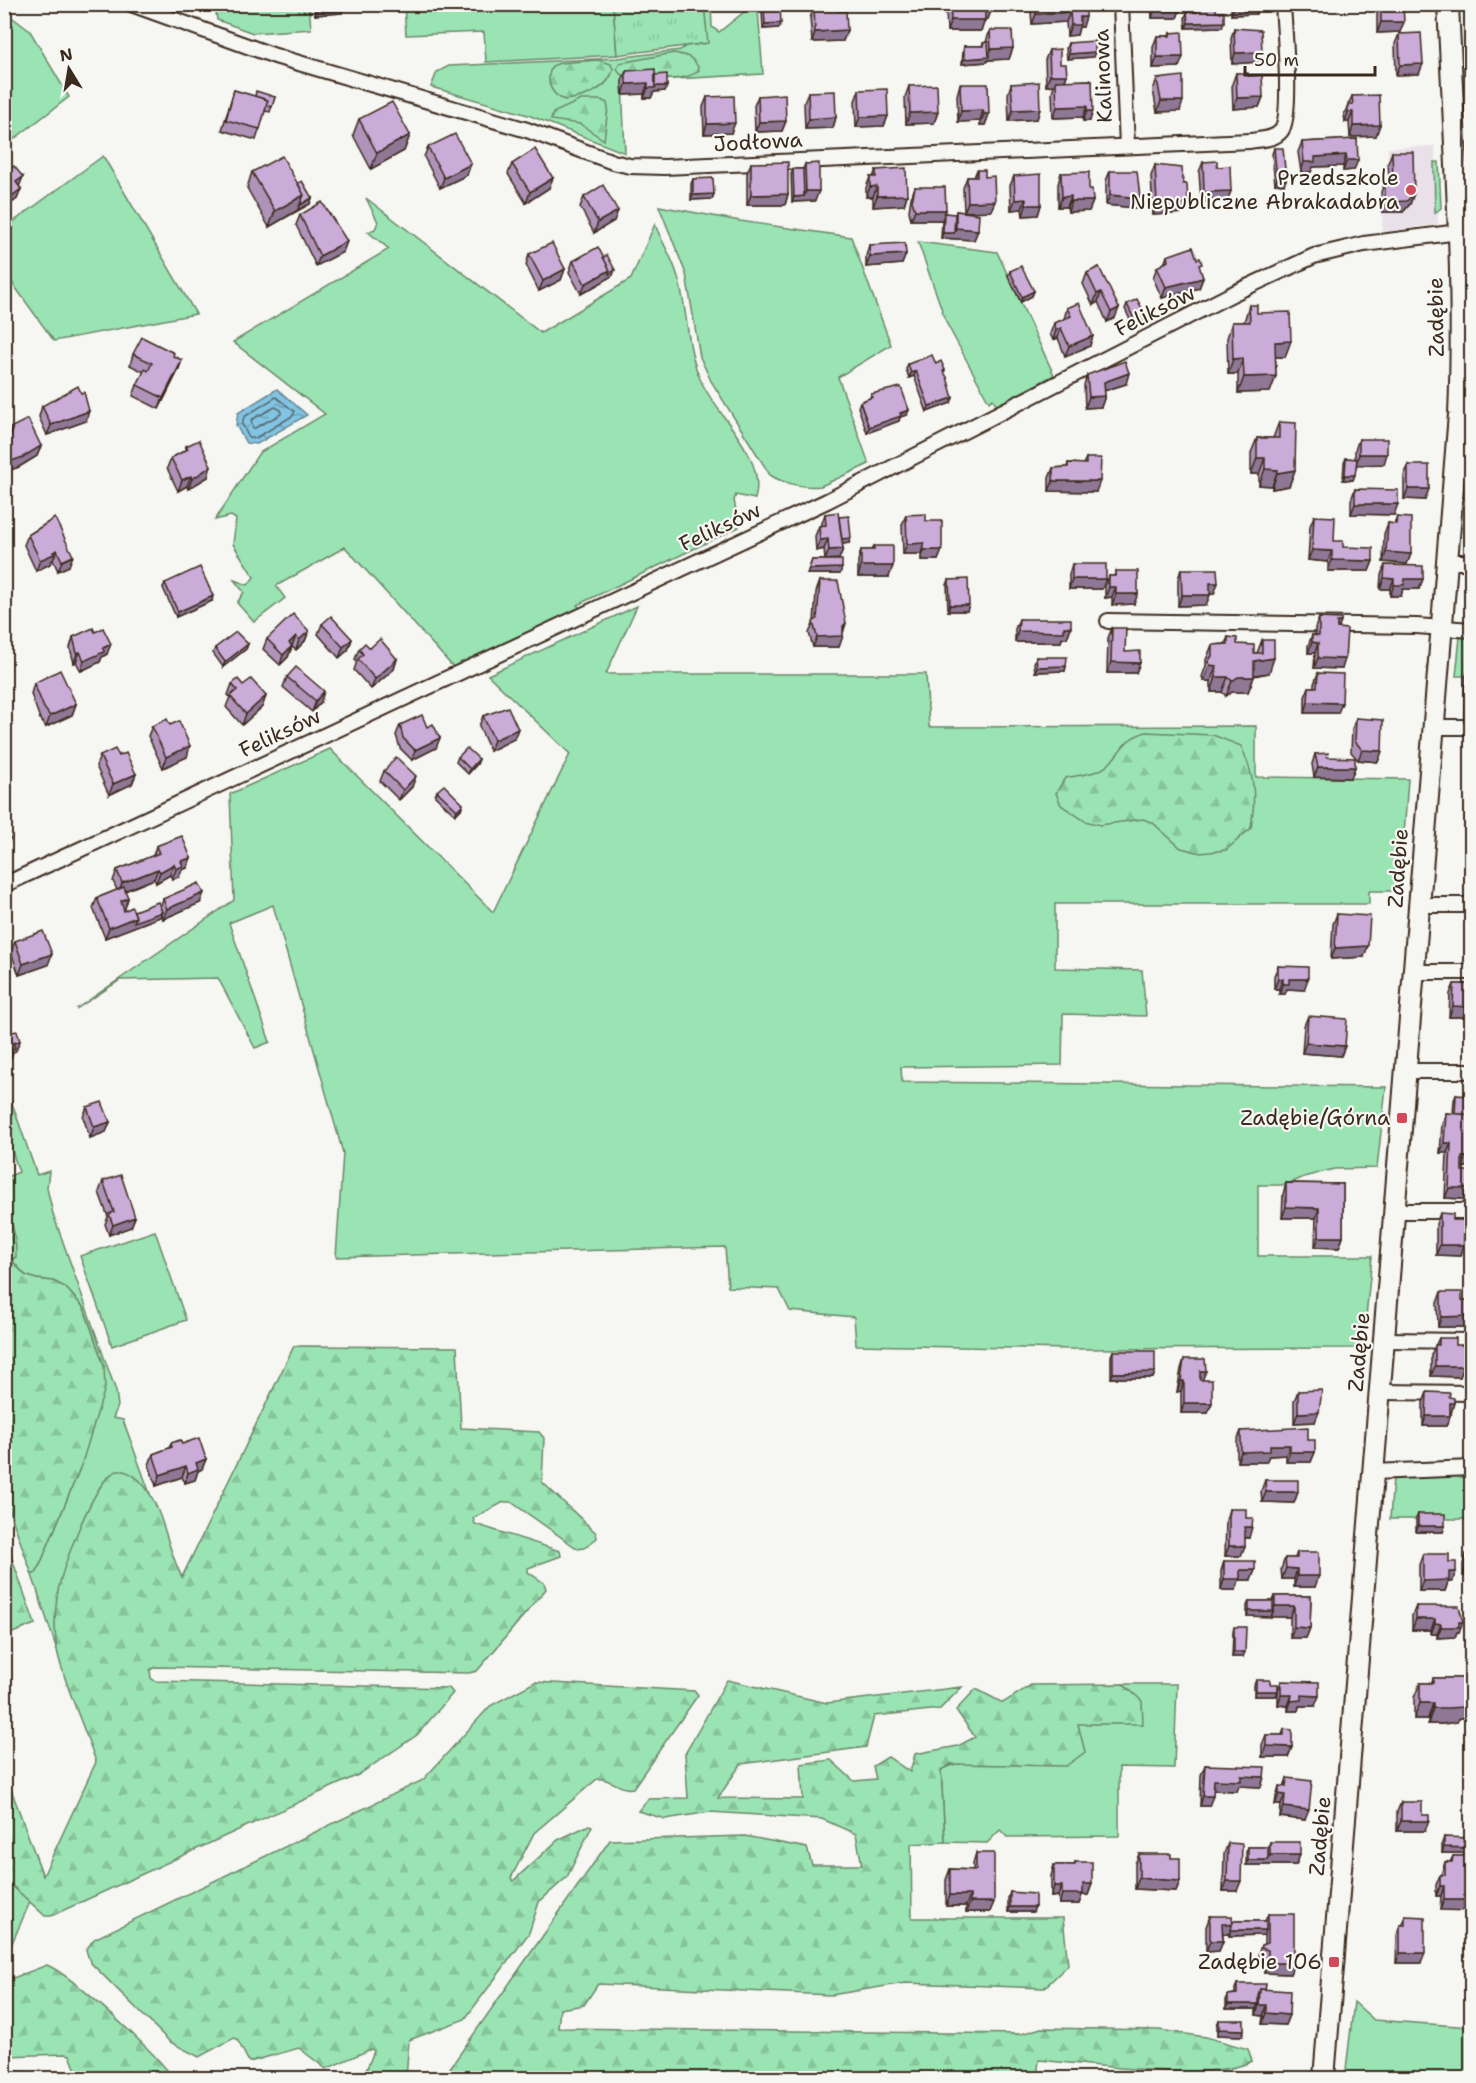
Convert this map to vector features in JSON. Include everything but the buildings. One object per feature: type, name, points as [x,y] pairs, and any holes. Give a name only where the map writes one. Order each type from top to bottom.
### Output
[{"type":"street","name":"Jodłowa","points":[[131,4],[295,62],[526,130],[613,162],[630,166],[664,167],[1250,141],[1273,137],[1280,133],[1287,115],[1284,4]]},
{"type":"street","name":"Kalinowa","points":[[1121,4],[1126,146]]},
{"type":"street","name":"Zadębie","points":[[1324,2079],[1448,562],[1462,348],[1459,232],[1464,201],[1448,4]]},
{"type":"street","name":"Feliksów","points":[[4,885],[827,501],[1234,293],[1314,256],[1364,244],[1459,232]]},
{"type":"street","points":[[1448,562],[1472,562]]},
{"type":"street","points":[[1108,621],[1422,626],[1472,630]]},
{"type":"street","points":[[1434,727],[1472,727]]},
{"type":"street","points":[[1420,905],[1472,905]]},
{"type":"street","points":[[1415,972],[1472,972]]},
{"type":"street","points":[[1406,1071],[1472,1071]]},
{"type":"street","points":[[1395,1210],[1472,1211]]},
{"type":"street","points":[[1384,1340],[1472,1341]]},
{"type":"street","points":[[1380,1392],[1472,1393]]},
{"type":"street","points":[[1373,1472],[1472,1468]]},
{"type":"shaded area","name":"Przedszkole Niepubliczne Abrakadabra","points":[[1435,146],[1438,224],[1383,232],[1381,192],[1389,187],[1388,148]]},
{"type":"green space","points":[[215,5],[309,5],[311,29],[253,33],[217,20]]},
{"type":"green space","points":[[404,5],[613,5],[617,55],[486,62],[484,32],[406,35]]},
{"type":"green space","points":[[613,5],[704,5],[708,43],[617,55]]},
{"type":"green space","points":[[704,5],[711,5],[712,27],[719,32],[749,8],[804,8],[758,10],[763,74],[622,82],[625,153],[528,115],[431,87],[437,72],[449,66],[617,58],[680,50],[686,46],[707,43]]},
{"type":"green space","points":[[5,12],[30,31],[69,97],[5,146]]},
{"type":"green space","points":[[674,53],[690,57],[699,70],[693,74],[673,79],[649,79],[620,74],[617,68],[620,63]]},
{"type":"green space","points":[[598,60],[611,64],[613,69],[611,76],[601,87],[587,95],[565,100],[552,91],[549,77],[552,66],[560,63]]},
{"type":"green space","points":[[581,100],[601,100],[607,103],[604,140],[580,124],[551,120],[553,113]]},
{"type":"green space","points":[[103,156],[196,314],[54,341],[5,273],[5,228]]},
{"type":"green space","points":[[1434,162],[1439,162],[1441,208],[1435,213]]},
{"type":"green space","points":[[366,198],[541,333],[631,279],[655,224],[672,261],[681,288],[697,372],[711,398],[740,439],[754,469],[757,484],[755,499],[736,495],[734,500],[739,527],[577,605],[581,609],[454,668],[345,547],[276,586],[285,598],[254,622],[237,603],[244,592],[234,580],[248,585],[254,577],[233,544],[236,519],[231,516],[215,520],[259,453],[325,414],[233,342],[389,249],[368,232],[375,229],[378,222]]},
{"type":"green space","points":[[659,206],[740,221],[851,237],[891,345],[838,377],[869,464],[821,486],[794,485],[770,475],[711,381],[700,357],[686,274]]},
{"type":"green space","points":[[918,242],[997,252],[1054,375],[997,406],[993,399],[989,402],[947,324]]},
{"type":"green space","points":[[637,606],[606,674],[926,674],[929,727],[1256,726],[1256,777],[1408,779],[1400,891],[1369,891],[1369,904],[1055,904],[1055,968],[1142,970],[1146,1016],[1063,1014],[1062,1065],[901,1067],[902,1082],[1386,1087],[1377,1168],[1334,1169],[1304,1177],[1286,1185],[1258,1185],[1258,1256],[1372,1256],[1363,1348],[1070,1349],[856,1345],[854,1317],[790,1311],[779,1289],[728,1287],[725,1247],[336,1257],[343,1153],[273,905],[229,923],[270,1042],[255,1048],[218,978],[120,980],[76,1009],[234,900],[230,794],[330,749],[493,912],[570,754],[488,675]]},
{"type":"green space","points":[[1471,636],[1471,676],[1456,676],[1460,637]]},
{"type":"green space","points":[[1146,732],[1213,735],[1241,746],[1252,777],[1254,805],[1251,828],[1226,850],[1201,853],[1181,848],[1153,823],[1143,819],[1100,825],[1085,821],[1061,805],[1056,793],[1065,778],[1101,770],[1129,741]]},
{"type":"green space","points":[[4,1080],[37,1175],[49,1171],[47,1188],[53,1214],[116,1391],[118,1406],[113,1418],[123,1420],[153,1502],[139,1480],[100,1487],[72,1547],[61,1583],[58,1603],[57,1650],[31,1572],[37,1572],[82,1463],[104,1366],[84,1308],[65,1287],[53,1281],[25,1275],[11,1259],[11,1219],[5,1208],[5,1178],[19,1172],[5,1130]]},
{"type":"green space","points":[[5,1208],[11,1220],[15,1238],[16,1257],[11,1260],[25,1275],[53,1281],[65,1287],[84,1308],[104,1366],[105,1388],[82,1463],[37,1572],[34,1574],[31,1572],[5,1498]]},
{"type":"green space","points":[[155,1231],[186,1320],[112,1346],[80,1256]]},
{"type":"green space","points":[[294,1346],[457,1347],[461,1428],[539,1432],[544,1438],[542,1482],[596,1533],[597,1538],[584,1548],[578,1549],[511,1502],[504,1502],[473,1518],[475,1524],[560,1551],[561,1556],[528,1568],[528,1572],[544,1583],[546,1589],[477,1671],[469,1673],[155,1667],[150,1670],[151,1678],[155,1681],[449,1688],[453,1693],[417,1735],[358,1775],[51,1916],[45,1916],[5,1879],[5,1773],[43,1876],[96,1762],[64,1677],[55,1636],[58,1591],[65,1564],[79,1528],[105,1481],[116,1471],[129,1473],[138,1479],[153,1500],[182,1577]]},
{"type":"green space","points":[[1471,1473],[1471,1519],[1390,1519],[1393,1477]]},
{"type":"green space","points":[[5,1539],[35,1624],[4,1636]]},
{"type":"green space","points":[[727,1680],[827,1703],[962,1687],[940,1709],[874,1716],[866,1747],[741,1764],[718,1798],[803,1799],[801,1764],[831,1760],[854,1781],[876,1779],[873,1766],[888,1757],[910,1772],[915,1754],[958,1746],[975,1737],[956,1710],[976,1689],[1003,1703],[1031,1685],[1123,1684],[1142,1701],[1143,1724],[1078,1724],[1085,1752],[1066,1766],[951,1764],[941,1770],[945,1842],[911,1844],[912,1918],[1063,1918],[1068,1965],[1044,1988],[905,1983],[831,1995],[598,1984],[584,2005],[560,2009],[558,2028],[1021,2034],[1041,2028],[1159,2030],[1206,2037],[1248,2049],[1252,2061],[1209,2071],[1180,2071],[1118,2068],[1039,2060],[1037,2078],[443,2078],[610,1840],[745,1836],[807,1848],[812,1865],[862,1865],[856,1834],[822,1819],[710,1812],[665,1819],[638,1811],[648,1799],[688,1798],[685,1754]]},
{"type":"green space","points":[[535,1682],[695,1691],[698,1695],[633,1788],[624,1788],[606,1780],[597,1779],[534,1833],[511,1878],[513,1881],[558,1840],[589,1825],[592,1826],[567,1877],[539,1902],[529,1933],[465,2019],[409,2040],[406,2078],[363,2078],[374,2051],[371,2049],[326,2069],[299,2048],[249,2062],[237,2039],[234,2038],[199,2057],[170,2042],[90,1962],[86,1950],[94,1939],[423,1780],[490,1706]]},
{"type":"green space","points":[[1123,1684],[1177,1684],[1174,1768],[1119,1767],[1119,1836],[1007,1837],[1000,1830],[987,1843],[945,1842],[941,1769],[1141,1701]]},
{"type":"green space","points":[[5,1879],[30,1902],[5,1959]]},
{"type":"green space","points":[[47,1965],[75,1984],[114,2017],[173,2078],[79,2078],[70,2055],[5,2056],[5,1981]]},
{"type":"green space","points":[[1354,2002],[1374,2020],[1471,2027],[1471,2078],[1345,2078]]},
{"type":"green space","points":[[5,2069],[57,2078],[5,2078]]},
{"type":"water","points":[[277,389],[307,415],[257,444],[246,443],[236,425],[238,413]]},
{"type":"place","name":"Przedszkole Niepubliczne Abrakadabra","points":[[1411,190]]},
{"type":"place","name":"Zadębie/Górna","points":[[1402,1118]]},
{"type":"place","name":"Zadębie 106","points":[[1334,1962]]}]
